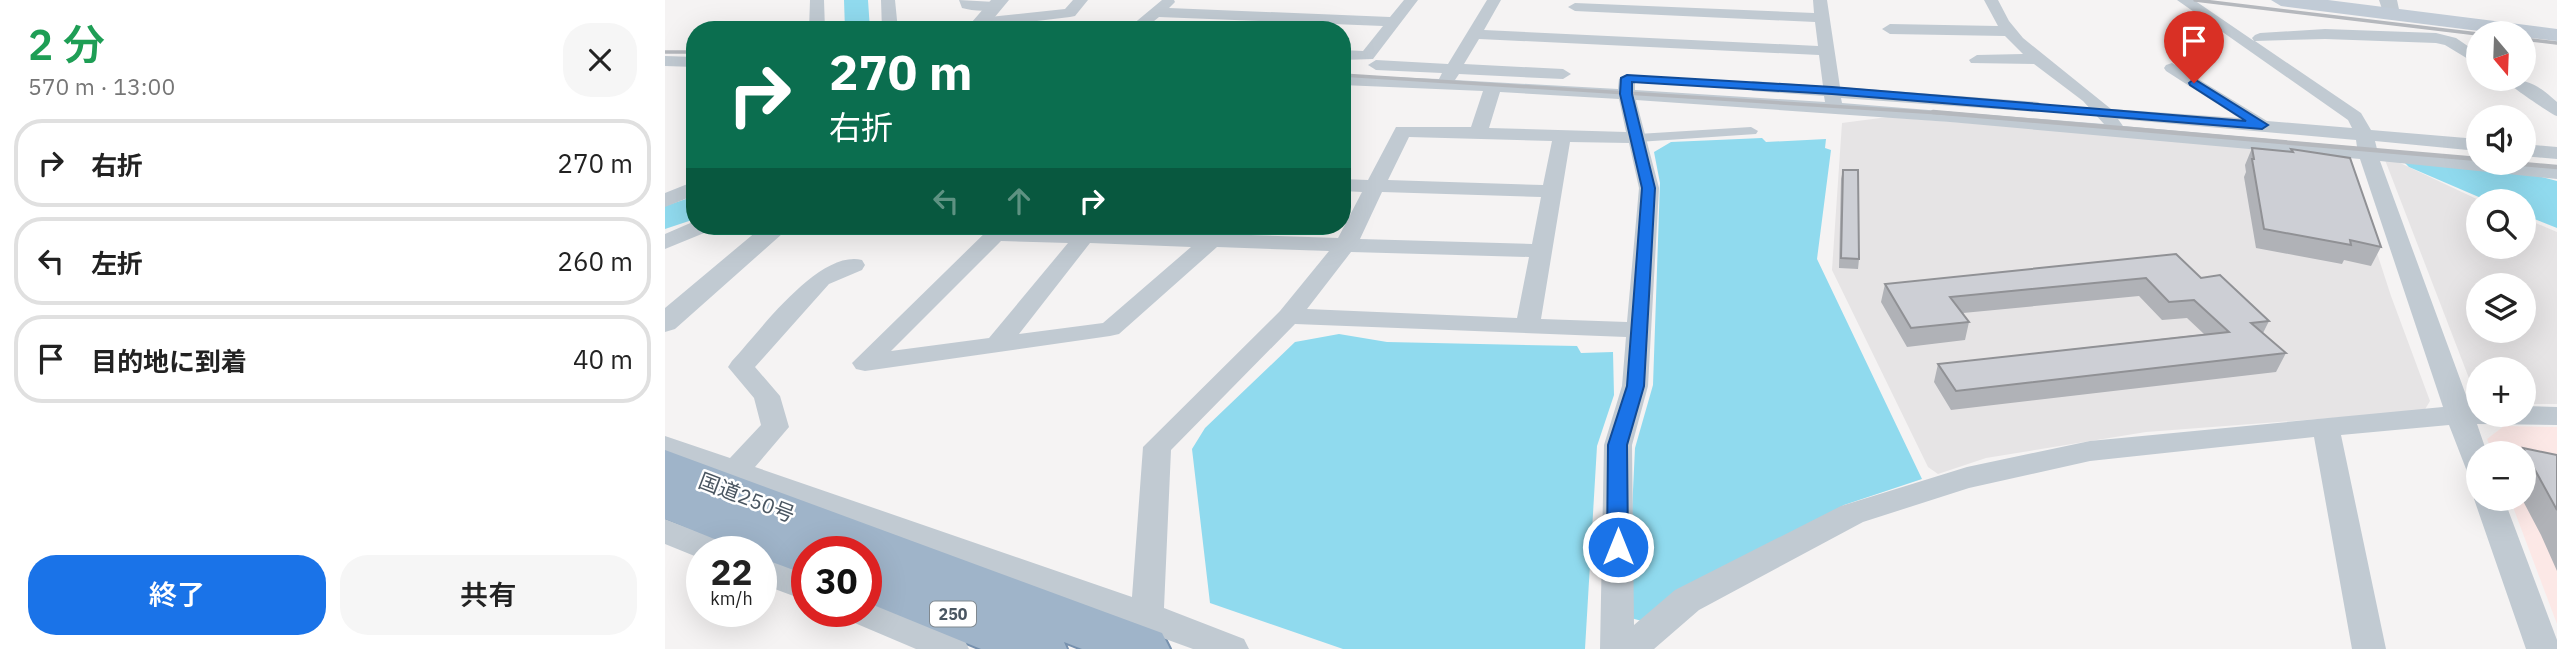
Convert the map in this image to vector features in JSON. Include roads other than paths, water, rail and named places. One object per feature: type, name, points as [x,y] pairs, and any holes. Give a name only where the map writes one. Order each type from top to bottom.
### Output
[{"type":"highway","name":"国道250号","points":[[665,466],[1145,633]]},
{"type":"highway","name":"国道250号","points":[[665,500],[791,550]]},
{"type":"highway","name":"250","points":[[882,586],[1040,649]]},
{"type":"main road","points":[[2281,0],[2390,7],[2557,35]]},
{"type":"street","points":[[817,0],[817,21]]},
{"type":"street","points":[[888,0],[889,21]]},
{"type":"street","points":[[966,0],[967,5],[997,3]]},
{"type":"street","points":[[1008,21],[1070,13],[1081,0]]},
{"type":"street","points":[[1144,21],[1171,0]]},
{"type":"street","points":[[1351,55],[1367,56],[1411,0]]},
{"type":"street","points":[[1443,85],[1494,0]]},
{"type":"street","points":[[1820,0],[1833,99]]},
{"type":"street","points":[[1991,0],[1997,15],[2035,59],[2108,112],[2117,130]]},
{"type":"street","points":[[2184,0],[2355,117],[2468,441]]},
{"type":"street","points":[[981,21],[997,3]]},
{"type":"street","points":[[1563,38],[1576,4],[1822,18]]},
{"type":"street","points":[[1156,12],[1394,22]]},
{"type":"street","points":[[1041,21],[1046,15]]},
{"type":"street","points":[[1890,29],[2009,31]]},
{"type":"street","points":[[1473,34],[1827,51]]},
{"type":"street","points":[[2260,38],[2325,34],[2437,38],[2449,41],[2466,52]]},
{"type":"street","points":[[1977,60],[2035,59]]},
{"type":"street","points":[[665,61],[686,61]]},
{"type":"street","points":[[1351,64],[1453,68],[1626,86],[2108,112],[2262,125],[2557,173]]},
{"type":"street","points":[[1351,76],[1363,65]]},
{"type":"street","points":[[2172,68],[2262,125]]},
{"type":"street","points":[[1351,82],[1493,88],[1626,86]]},
{"type":"street","points":[[1618,649],[1618,445],[1635,386],[1649,188],[1626,86]]},
{"type":"street","points":[[1478,133],[1493,88]]},
{"type":"street","points":[[2535,92],[2557,92]]},
{"type":"street","points":[[2535,92],[2557,111]]},
{"type":"street","points":[[1833,99],[2117,130],[2366,144],[2466,145]]},
{"type":"street","points":[[1351,234],[1403,131],[1638,138],[1751,131]]},
{"type":"street","points":[[1528,325],[1539,251],[1562,136]]},
{"type":"street","points":[[2536,151],[2557,153]]},
{"type":"street","points":[[1351,185],[1552,191]]},
{"type":"street","points":[[665,201],[686,191]]},
{"type":"street","points":[[665,242],[686,233]]},
{"type":"street","points":[[665,323],[768,235]]},
{"type":"street","points":[[995,235],[865,363],[1110,329],[1212,240]]},
{"type":"street","points":[[1060,235],[1539,251]]},
{"type":"street","points":[[1145,633],[1157,447],[1289,316],[1350,235]]},
{"type":"street","points":[[997,345],[1084,237]]},
{"type":"street","points":[[735,471],[775,426],[767,396],[741,367],[821,279],[855,265]]},
{"type":"street","points":[[1289,316],[1639,330]]},
{"type":"street","points":[[1630,649],[1687,600],[1852,514],[1967,478],[2090,451],[2459,415],[2557,416]]},
{"type":"street","points":[[2326,427],[2369,649]]},
{"type":"street","points":[[665,446],[735,471],[1145,633],[1232,649]]},
{"type":"street","points":[[2493,511],[2543,649]]},
{"type":"street","points":[[665,531],[686,539]]},
{"type":"street","points":[[882,619],[953,649]]},
{"type":"water","points":[[1762,138],[1766,142],[1826,139],[1825,148],[1831,150],[1817,259],[1922,479],[1844,505],[1642,621],[1627,617],[1635,448],[1653,385],[1660,183],[1654,152],[1671,142]]},
{"type":"water","points":[[2403,161],[2466,168],[2466,175],[2534,175],[2557,181],[2557,228],[2536,220],[2536,189],[2466,189],[2466,192],[2409,167]]},
{"type":"water","points":[[1339,334],[1387,342],[1577,346],[1581,353],[1613,352],[1614,395],[1597,446],[1585,649],[1343,649],[1210,603],[1192,449],[1205,428],[1295,342]]},
{"type":"waterway","points":[[856,0],[857,21]]},
{"type":"waterway","points":[[665,219],[686,210]]},
{"type":"railway","points":[[2195,0],[2466,33]]},
{"type":"railway","points":[[2536,41],[2557,43]]},
{"type":"railway","points":[[665,52],[686,52]]},
{"type":"railway","points":[[1351,76],[1956,114]]},
{"type":"railway","points":[[1933,112],[2466,158]]},
{"type":"railway","points":[[2536,165],[2557,167]]}]
